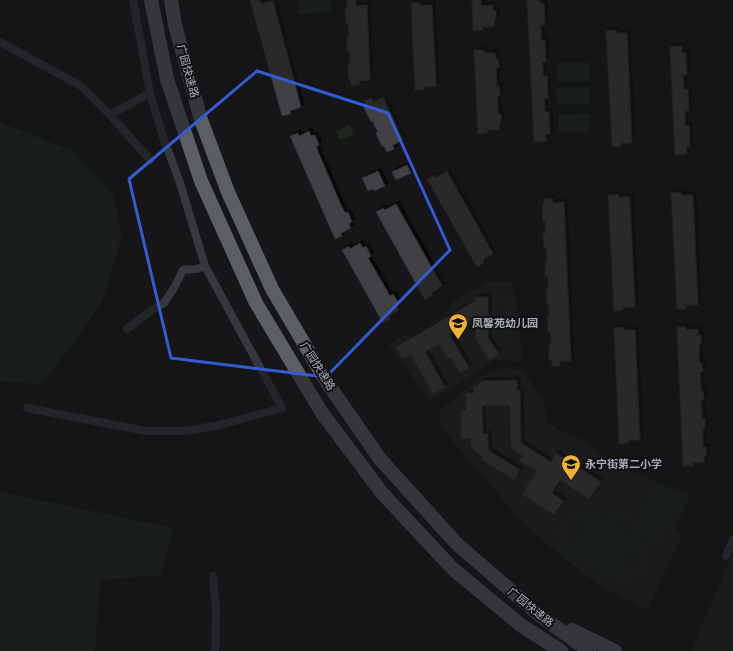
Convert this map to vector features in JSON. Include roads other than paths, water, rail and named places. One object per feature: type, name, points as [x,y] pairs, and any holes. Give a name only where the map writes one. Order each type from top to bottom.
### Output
[{"type":"highway","name":"广园快速路","points":[[151,0],[167,79],[201,180],[256,303],[322,412],[382,493],[453,568],[522,626],[561,651]]},
{"type":"highway","name":"广园快速路","points":[[171,0],[175,25],[201,120],[228,192],[272,289],[322,374],[380,459],[458,544],[538,614],[590,651]]},
{"type":"highway","points":[[538,614],[615,651]]},
{"type":"highway","points":[[522,626],[555,651]]},
{"type":"street","points":[[27,408],[146,431],[185,431],[220,425],[282,408],[205,266],[150,93],[133,0]]},
{"type":"street","points":[[0,42],[82,86],[110,114],[150,160]]},
{"type":"street","points":[[110,114],[150,93]]},
{"type":"street","points":[[127,329],[149,312],[164,303],[183,270],[197,269],[205,266]]},
{"type":"street","points":[[726,556],[733,540]]},
{"type":"street","points":[[213,576],[216,609],[215,651]]},
{"type":"place","name":"凤馨苑幼儿园","points":[[458,340]]},
{"type":"place","name":"永宁街第二小学","points":[[571,481]]}]
